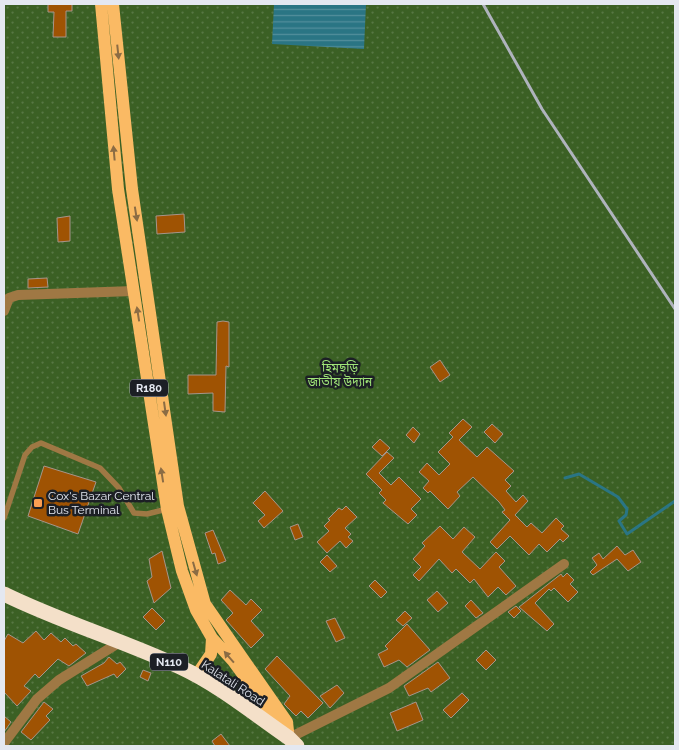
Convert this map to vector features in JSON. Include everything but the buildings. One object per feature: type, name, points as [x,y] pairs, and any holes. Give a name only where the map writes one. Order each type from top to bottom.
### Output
[{"type":"highway","name":"Kalatali Road","points":[[4,594],[36,610],[120,642],[196,676],[233,698],[293,742]]},
{"type":"highway","name":"Kalatali Road","points":[[4,603],[36,610]]},
{"type":"main road","name":"R180","points":[[101,4],[118,189],[168,509],[182,571],[196,610],[212,638],[233,661],[293,742]]},
{"type":"main road","name":"R180","points":[[113,4],[132,189],[178,506],[206,604],[288,722],[293,742]]},
{"type":"main road","points":[[196,676],[211,654],[212,638]]},
{"type":"street","points":[[4,311],[9,298],[18,295],[134,291]]},
{"type":"street","points":[[293,742],[389,688],[564,564]]},
{"type":"street","points":[[4,743],[37,700],[58,680],[120,642]]},
{"type":"lane","points":[[4,518],[25,454],[32,447],[41,443],[100,468],[119,488],[134,512],[146,514],[168,509]]},
{"type":"green space","name":"হিমছড়ি জাতীয় উদ্যান","points":[[4,4],[675,4],[675,746],[4,746]]},
{"type":"water","points":[[274,4],[366,4],[364,49],[272,44]]},
{"type":"waterway","points":[[565,478],[579,474],[618,497],[627,509],[626,515],[619,521],[627,534],[675,501]]},
{"type":"railway","points":[[483,4],[542,109],[675,309]]},
{"type":"place","name":"Cox's Bazar Central Bus Terminal","points":[[38,503]]}]
